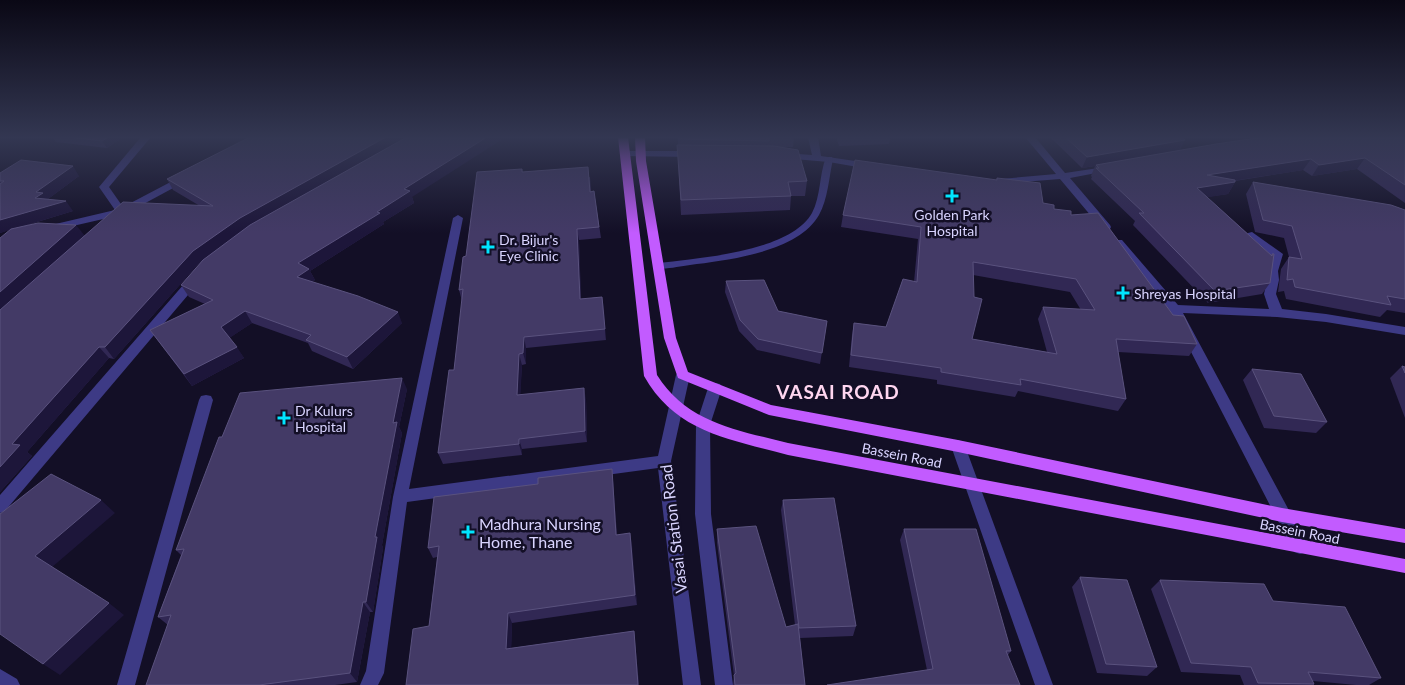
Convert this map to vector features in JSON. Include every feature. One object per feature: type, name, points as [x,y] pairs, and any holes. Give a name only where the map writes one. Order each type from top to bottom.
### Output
[{"type":"main road","name":"Bassein Road","points":[[627,169],[651,376],[655,385],[674,408],[703,425],[788,449],[974,486],[1405,566]]},
{"type":"main road","points":[[643,169],[670,338],[683,375]]},
{"type":"main road","name":"Bassein Road","points":[[683,375],[769,410],[958,446],[1282,514],[1405,536]]},
{"type":"street","points":[[119,169],[104,187],[121,212]]},
{"type":"street","points":[[1057,169],[1175,310],[1300,547]]},
{"type":"street","points":[[990,183],[1063,176],[1103,169]]},
{"type":"street","points":[[106,225],[121,212],[196,172]]},
{"type":"street","points":[[37,231],[121,212]]},
{"type":"street","points":[[369,685],[375,673],[400,497],[458,218]]},
{"type":"street","points":[[1252,235],[1276,254],[1270,294],[1277,313]]},
{"type":"street","points":[[0,506],[205,267]]},
{"type":"street","points":[[1175,310],[1277,313],[1326,318],[1405,331]]},
{"type":"street","name":"Vasai Station Road","points":[[683,375],[674,408],[664,461],[692,685]]},
{"type":"street","points":[[715,388],[703,425],[703,514],[724,685]]},
{"type":"street","points":[[126,685],[206,400]]},
{"type":"street","points":[[958,446],[974,486],[1044,685]]},
{"type":"street","points":[[400,497],[664,461]]},
{"type":"street","points":[[0,678],[11,685]]},
{"type":"lane","points":[[659,266],[735,256],[791,238],[815,214],[826,169]]},
{"type":"building","points":[[7,169],[69,169],[36,192],[43,193],[35,198],[66,201],[0,220],[0,184],[4,181],[0,181],[0,173]]},
{"type":"building","points":[[187,169],[328,169],[240,218],[193,251],[105,347],[99,347],[12,444],[20,445],[0,467],[0,310],[123,202],[213,206],[167,179]]},
{"type":"building","points":[[350,169],[436,169],[404,189],[410,191],[377,212],[380,213],[298,263],[309,269],[297,277],[358,296],[398,312],[347,357],[306,340],[311,335],[245,311],[221,327],[237,347],[184,374],[150,330],[213,300],[181,285],[203,260],[250,225]]},
{"type":"building","points":[[522,169],[522,172],[588,169],[590,192],[594,191],[599,227],[577,229],[580,299],[602,297],[605,329],[524,337],[523,353],[519,354],[517,395],[584,388],[585,431],[519,439],[519,444],[438,453],[449,370],[454,370],[463,289],[459,290],[463,257],[466,256],[477,172]]},
{"type":"building","points":[[679,169],[804,169],[807,181],[788,182],[791,196],[681,200]]},
{"type":"building","points":[[853,169],[919,169],[997,180],[997,178],[1040,183],[1043,203],[1054,205],[1054,209],[1071,211],[1071,215],[1098,213],[1173,315],[1184,316],[1197,344],[1116,339],[1126,399],[1020,379],[1021,385],[941,372],[941,368],[851,355],[854,323],[886,327],[903,279],[917,282],[921,227],[843,215]],"holes":[[[973,262],[1076,279],[1095,310],[1043,307],[1057,354],[972,339],[982,299],[974,297]]]},
{"type":"building","points":[[1097,169],[1246,169],[1207,175],[1235,180],[1235,182],[1197,188],[1272,256],[1274,254],[1270,283],[1215,291],[1139,213],[1144,213]]},
{"type":"building","points":[[1381,169],[1405,169],[1405,185]]},
{"type":"building","points":[[1253,182],[1391,205],[1405,210],[1405,299],[1387,296],[1391,305],[1295,287],[1293,279],[1287,280],[1289,257],[1302,259],[1292,226],[1263,220]]},
{"type":"building","points":[[38,223],[76,225],[0,292],[0,238],[11,229]]},
{"type":"building","points":[[764,280],[778,311],[827,321],[822,353],[758,339],[740,320],[726,281]]},
{"type":"building","points":[[1252,369],[1301,374],[1327,422],[1274,416]]},
{"type":"building","points":[[402,378],[393,423],[397,422],[375,537],[377,537],[366,602],[363,602],[350,673],[259,685],[146,685],[171,615],[158,617],[184,549],[176,550],[219,437],[222,437],[240,393]]},
{"type":"building","points":[[612,469],[616,535],[630,533],[635,595],[508,613],[506,649],[634,631],[638,685],[406,685],[413,629],[429,626],[439,546],[428,548],[434,497],[538,484],[538,478]]},
{"type":"building","points":[[51,474],[101,500],[35,556],[109,603],[43,664],[0,634],[0,514]]},
{"type":"building","points":[[834,498],[856,626],[799,628],[783,500]]},
{"type":"building","points":[[756,526],[786,627],[798,624],[805,685],[735,685],[734,675],[736,673],[717,529]]},
{"type":"building","points":[[904,529],[976,529],[1011,651],[1006,651],[1020,685],[827,685],[933,669]]},
{"type":"building","points":[[1080,577],[1127,580],[1157,667],[1106,664]]},
{"type":"building","points":[[1160,580],[1264,584],[1273,601],[1345,607],[1381,678],[1308,672],[1314,684],[1258,683],[1251,667],[1191,663]]},
{"type":"place","name":"Golden Park Hospital","points":[[952,196]]},
{"type":"place","name":"Dr. Bijur's Eye Clinic","points":[[488,247]]},
{"type":"place","name":"Shreyas Hospital","points":[[1123,293]]},
{"type":"place","name":"Dr Kulurs Hospital","points":[[284,418]]},
{"type":"place","name":"Madhura Nursing Home, Thane","points":[[468,532]]},
{"type":"district","name":"VASAI ROAD","points":[[838,391]]}]
